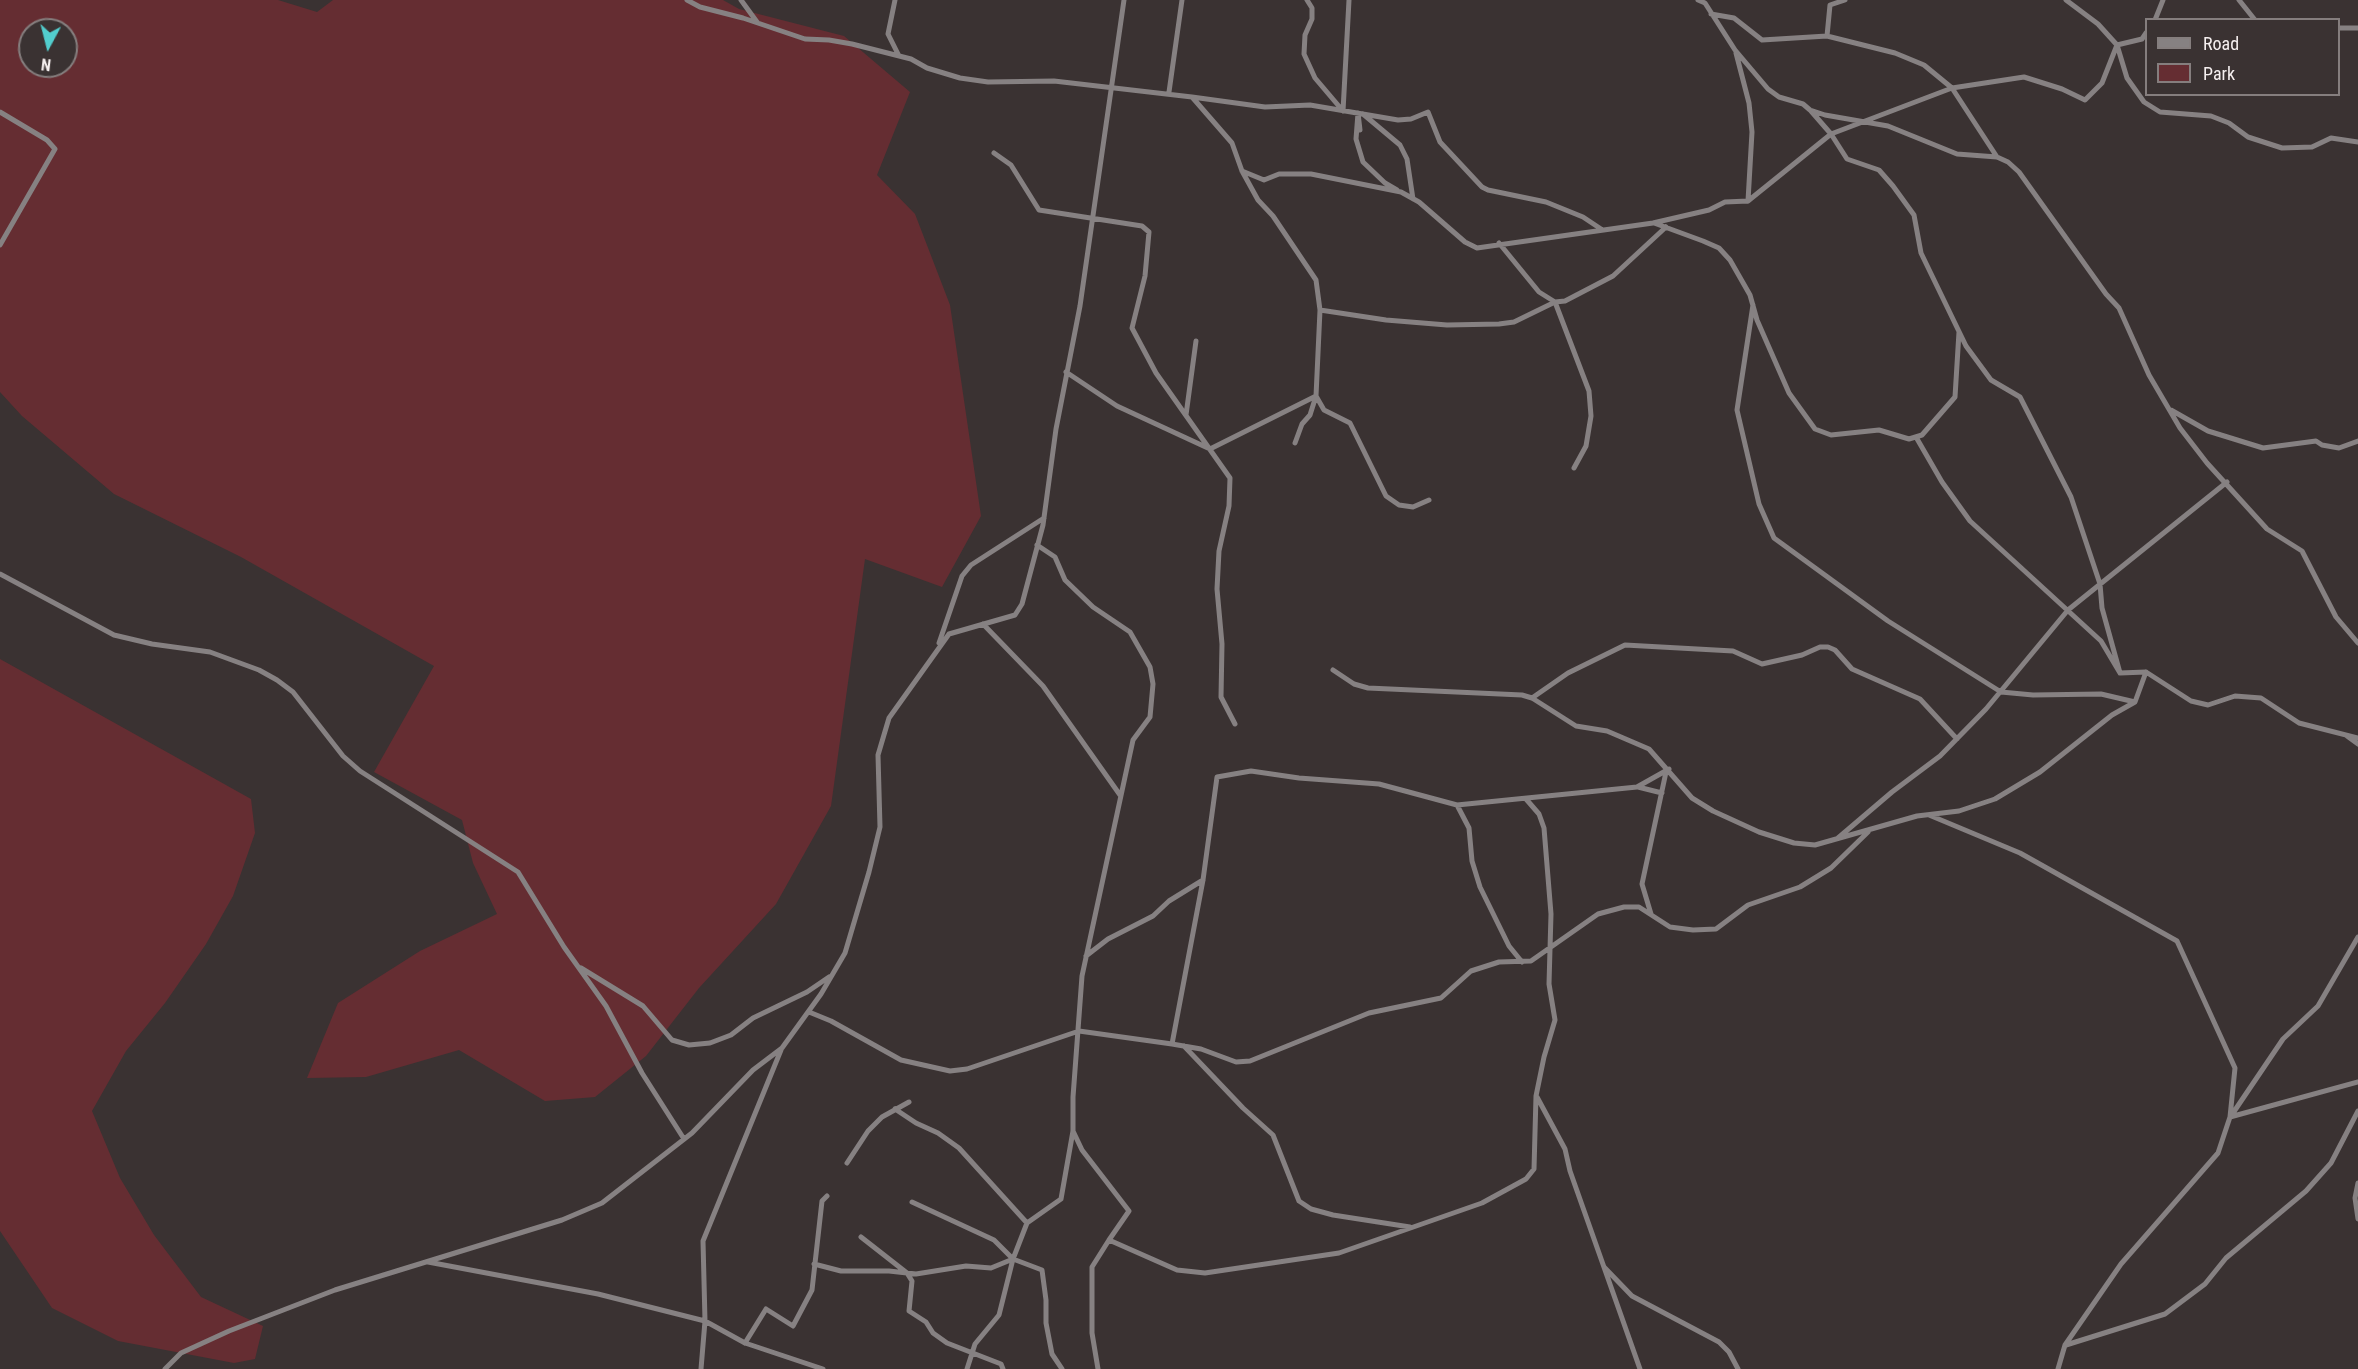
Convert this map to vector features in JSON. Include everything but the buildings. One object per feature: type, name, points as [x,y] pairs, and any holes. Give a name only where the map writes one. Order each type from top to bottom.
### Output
[{"type":"street","points":[[687,0],[700,7],[805,39],[830,40],[899,56],[943,73],[988,82],[1054,81],[1169,92],[1265,107],[1310,105],[1398,120],[1411,119],[1428,112],[1440,142],[1482,186],[1488,190],[1546,202],[1583,217],[1602,229]]},
{"type":"street","points":[[741,0],[758,23]]},
{"type":"street","points":[[895,0],[888,34],[899,56]]},
{"type":"street","points":[[165,1369],[181,1353],[229,1331],[365,1279],[562,1220],[602,1203],[684,1139],[753,1070],[782,1047],[809,1012],[845,953],[880,827],[878,755],[889,718],[939,644],[949,634],[1015,615],[1022,604],[1044,518],[1066,372],[1080,306],[1124,0]]},
{"type":"street","points":[[1169,92],[1182,0]]},
{"type":"street","points":[[1307,0],[1312,8],[1312,19],[1305,35],[1304,54],[1315,78],[1343,111]]},
{"type":"street","points":[[1343,111],[1349,0]]},
{"type":"street","points":[[1698,0],[1704,3],[1735,50],[1768,88],[1779,97],[1803,104],[1810,110],[1832,134],[1847,159],[1879,170],[1914,215],[1921,253],[1959,330],[1983,372],[2020,397],[2071,497],[2100,584],[2102,608],[2120,673]]},
{"type":"street","points":[[1827,36],[1830,2],[1845,0]]},
{"type":"street","points":[[2066,0],[2098,24],[2118,45],[2127,78],[2144,102],[2160,112],[2211,116],[2229,123],[2248,137],[2283,148],[2312,147],[2331,138],[2358,142]]},
{"type":"street","points":[[2156,18],[2163,0]]},
{"type":"street","points":[[2239,0],[2253,18]]},
{"type":"street","points":[[1711,14],[1734,18],[1762,40],[1827,36],[1895,53],[1924,65],[1952,88],[1998,158]]},
{"type":"street","points":[[2340,28],[2358,28]]},
{"type":"street","points":[[2118,45],[2142,39],[2145,34]]},
{"type":"street","points":[[1360,113],[1356,139],[1363,162],[1385,183],[1413,199],[1472,246],[1653,223],[1709,210],[1725,202],[1748,201],[1832,134],[1952,88],[2024,77],[2062,89],[2085,100],[2102,83],[2118,45]]},
{"type":"street","points":[[1735,50],[1749,103],[1752,132],[1748,201]]},
{"type":"street","points":[[1192,97],[1233,143],[1242,171],[1258,200],[1274,216],[1316,280],[1320,310],[1316,396],[1310,415],[1302,424],[1295,443]]},
{"type":"street","points":[[1810,110],[1888,126],[1957,154],[1998,158],[2008,162],[2019,172],[2106,294],[2119,308],[2149,375],[2169,410],[2207,463],[2227,482],[2267,529],[2302,551],[2336,617],[2358,643]]},
{"type":"street","points":[[0,112],[47,140],[55,149],[0,245]]},
{"type":"street","points":[[1360,113],[1360,130]]},
{"type":"street","points":[[1360,113],[1400,145],[1407,159],[1413,199]]},
{"type":"street","points":[[994,153],[1011,165],[1039,210],[1142,226],[1149,232],[1145,276],[1132,328],[1148,362],[1230,478],[1229,506],[1220,551],[1217,589],[1222,644],[1221,697],[1235,724]]},
{"type":"street","points":[[1242,171],[1264,180],[1280,174],[1311,174],[1401,192]]},
{"type":"street","points":[[1653,223],[1719,248],[1730,260],[1753,306],[1790,393],[1815,429],[1831,435],[1879,430],[1909,439],[1922,435],[1955,396],[1959,330]]},
{"type":"street","points":[[1320,310],[1386,320],[1447,325],[1514,322],[1555,302],[1564,301],[1613,276],[1666,227]]},
{"type":"street","points":[[1499,243],[1528,282],[1555,302],[1589,391],[1591,417],[1586,446],[1574,468]]},
{"type":"street","points":[[1753,306],[1737,410],[1759,504],[1774,538],[1888,621],[2001,692],[2033,695],[2101,694],[2135,702]]},
{"type":"street","points":[[1186,415],[1196,341]]},
{"type":"street","points":[[1066,372],[1117,406],[1210,449]]},
{"type":"street","points":[[1210,449],[1316,396]]},
{"type":"street","points":[[1316,396],[1324,410],[1350,423],[1386,496],[1399,505],[1413,507],[1430,500]]},
{"type":"street","points":[[2169,410],[2208,431],[2263,448],[2316,441],[2322,445],[2340,448],[2358,441]]},
{"type":"street","points":[[1916,437],[1929,463],[1970,521],[2101,641],[2120,673]]},
{"type":"street","points":[[1837,839],[1892,792],[1940,756],[2001,692],[2068,610],[2227,482]]},
{"type":"street","points":[[939,644],[962,576],[971,565],[1044,518]]},
{"type":"street","points":[[968,1369],[975,1344],[999,1315],[1013,1259],[1027,1223],[1061,1199],[1073,1131],[1079,995],[1086,956],[1132,740],[1152,711],[1150,666],[1130,632],[1093,607],[1065,580],[1055,557],[1038,545]]},
{"type":"street","points":[[0,574],[114,635],[210,652],[259,670],[277,680],[293,692],[343,756],[360,771],[518,872],[577,966],[606,1006],[642,1073],[684,1139]]},
{"type":"street","points":[[983,624],[1043,686],[1120,795]]},
{"type":"street","points":[[1532,698],[1568,673],[1625,645],[1733,651],[1762,664],[1793,658],[1820,647],[1835,650],[1852,669],[1920,699],[1957,739]]},
{"type":"street","points":[[1333,670],[1354,684],[1368,688],[1522,695],[1532,698],[1576,726],[1607,730],[1649,749],[1692,798],[1713,811],[1760,832],[1794,843],[1815,845],[1927,814],[1959,811],[1995,800],[2040,772],[2112,715],[2135,702],[2146,672]]},
{"type":"street","points":[[2120,673],[2146,672],[2191,701],[2208,705],[2235,696],[2261,698],[2299,723],[2358,738]]},
{"type":"street","points":[[2345,735],[2358,744]]},
{"type":"street","points":[[1172,1044],[1203,880],[1217,777],[1251,771],[1299,778],[1379,784],[1457,805],[1637,787],[1662,793]]},
{"type":"street","points":[[1637,787],[1667,771]]},
{"type":"street","points":[[1651,914],[1642,884],[1667,771]]},
{"type":"street","points":[[1109,1240],[1177,1270],[1205,1274],[1340,1252],[1482,1203],[1531,1175],[1536,1149],[1536,1096],[1555,1020],[1549,984],[1551,914],[1544,828],[1539,814],[1527,799]]},
{"type":"street","points":[[1457,805],[1469,828],[1473,861],[1480,887],[1509,946],[1522,962]]},
{"type":"street","points":[[1927,814],[2020,853],[2177,941],[2235,1068],[2230,1117],[2217,1153],[2121,1264],[2065,1345],[2058,1369]]},
{"type":"street","points":[[809,1012],[831,1021],[901,1060],[950,1071],[968,1069],[1079,1031],[1201,1049],[1236,1062],[1250,1061],[1369,1013],[1441,998],[1471,971],[1499,962],[1531,961],[1549,951],[1598,914],[1624,907],[1640,908],[1670,927],[1693,930],[1716,929],[1748,905],[1800,887],[1832,868],[1868,832]]},
{"type":"street","points":[[1086,956],[1108,939],[1153,916],[1169,900],[1203,880]]},
{"type":"street","points":[[2230,1117],[2283,1039],[2318,1006],[2358,937]]},
{"type":"street","points":[[577,966],[643,1005],[672,1040],[689,1046],[710,1043],[731,1035],[753,1018],[807,992],[831,976]]},
{"type":"street","points":[[1184,1046],[1243,1108],[1273,1135],[1299,1201],[1311,1209],[1333,1215],[1412,1227]]},
{"type":"street","points":[[701,1369],[705,1321],[703,1241],[782,1047]]},
{"type":"street","points":[[2230,1117],[2358,1082]]},
{"type":"street","points":[[1536,1096],[1565,1149],[1570,1171],[1603,1266],[1618,1300],[1623,1323],[1640,1369]]},
{"type":"street","points":[[847,1163],[868,1131],[895,1109],[909,1102]]},
{"type":"street","points":[[895,1109],[938,1132],[959,1148],[1027,1223]]},
{"type":"street","points":[[2065,1345],[2165,1314],[2205,1284],[2226,1258],[2306,1191],[2331,1163],[2358,1111]]},
{"type":"street","points":[[1073,1131],[1083,1150],[1129,1211],[1092,1267],[1092,1333],[1098,1369]]},
{"type":"street","points":[[2358,1183],[2355,1198],[2358,1219]]},
{"type":"street","points":[[745,1343],[766,1309],[793,1326],[812,1290],[822,1201],[827,1196]]},
{"type":"street","points":[[912,1202],[994,1240],[1013,1259],[1042,1270],[1046,1323],[1052,1354],[1062,1369]]},
{"type":"street","points":[[861,1237],[907,1273],[912,1281],[909,1311],[926,1322],[933,1333],[947,1343],[973,1351],[1001,1364],[1003,1369]]},
{"type":"street","points":[[814,1264],[841,1271],[916,1274],[966,1266],[991,1268],[1013,1259]]},
{"type":"street","points":[[426,1262],[588,1292],[705,1321],[745,1343],[823,1369]]},
{"type":"street","points":[[1603,1266],[1632,1296],[1719,1342],[1729,1352],[1738,1369]]},
{"type":"green space","points":[[0,0],[278,0],[317,12],[333,0],[723,0],[739,9],[844,36],[910,92],[877,175],[915,214],[950,305],[981,516],[942,587],[865,559],[831,806],[776,904],[699,988],[646,1056],[595,1097],[545,1101],[459,1050],[366,1077],[307,1078],[338,1003],[420,951],[497,914],[473,863],[462,820],[374,772],[434,666],[241,557],[114,494],[22,416],[0,392]]},
{"type":"green space","points":[[0,659],[251,799],[255,833],[233,896],[206,944],[165,1003],[126,1051],[92,1111],[120,1178],[154,1235],[201,1297],[263,1326],[255,1359],[234,1363],[118,1341],[52,1308],[0,1231]]}]
